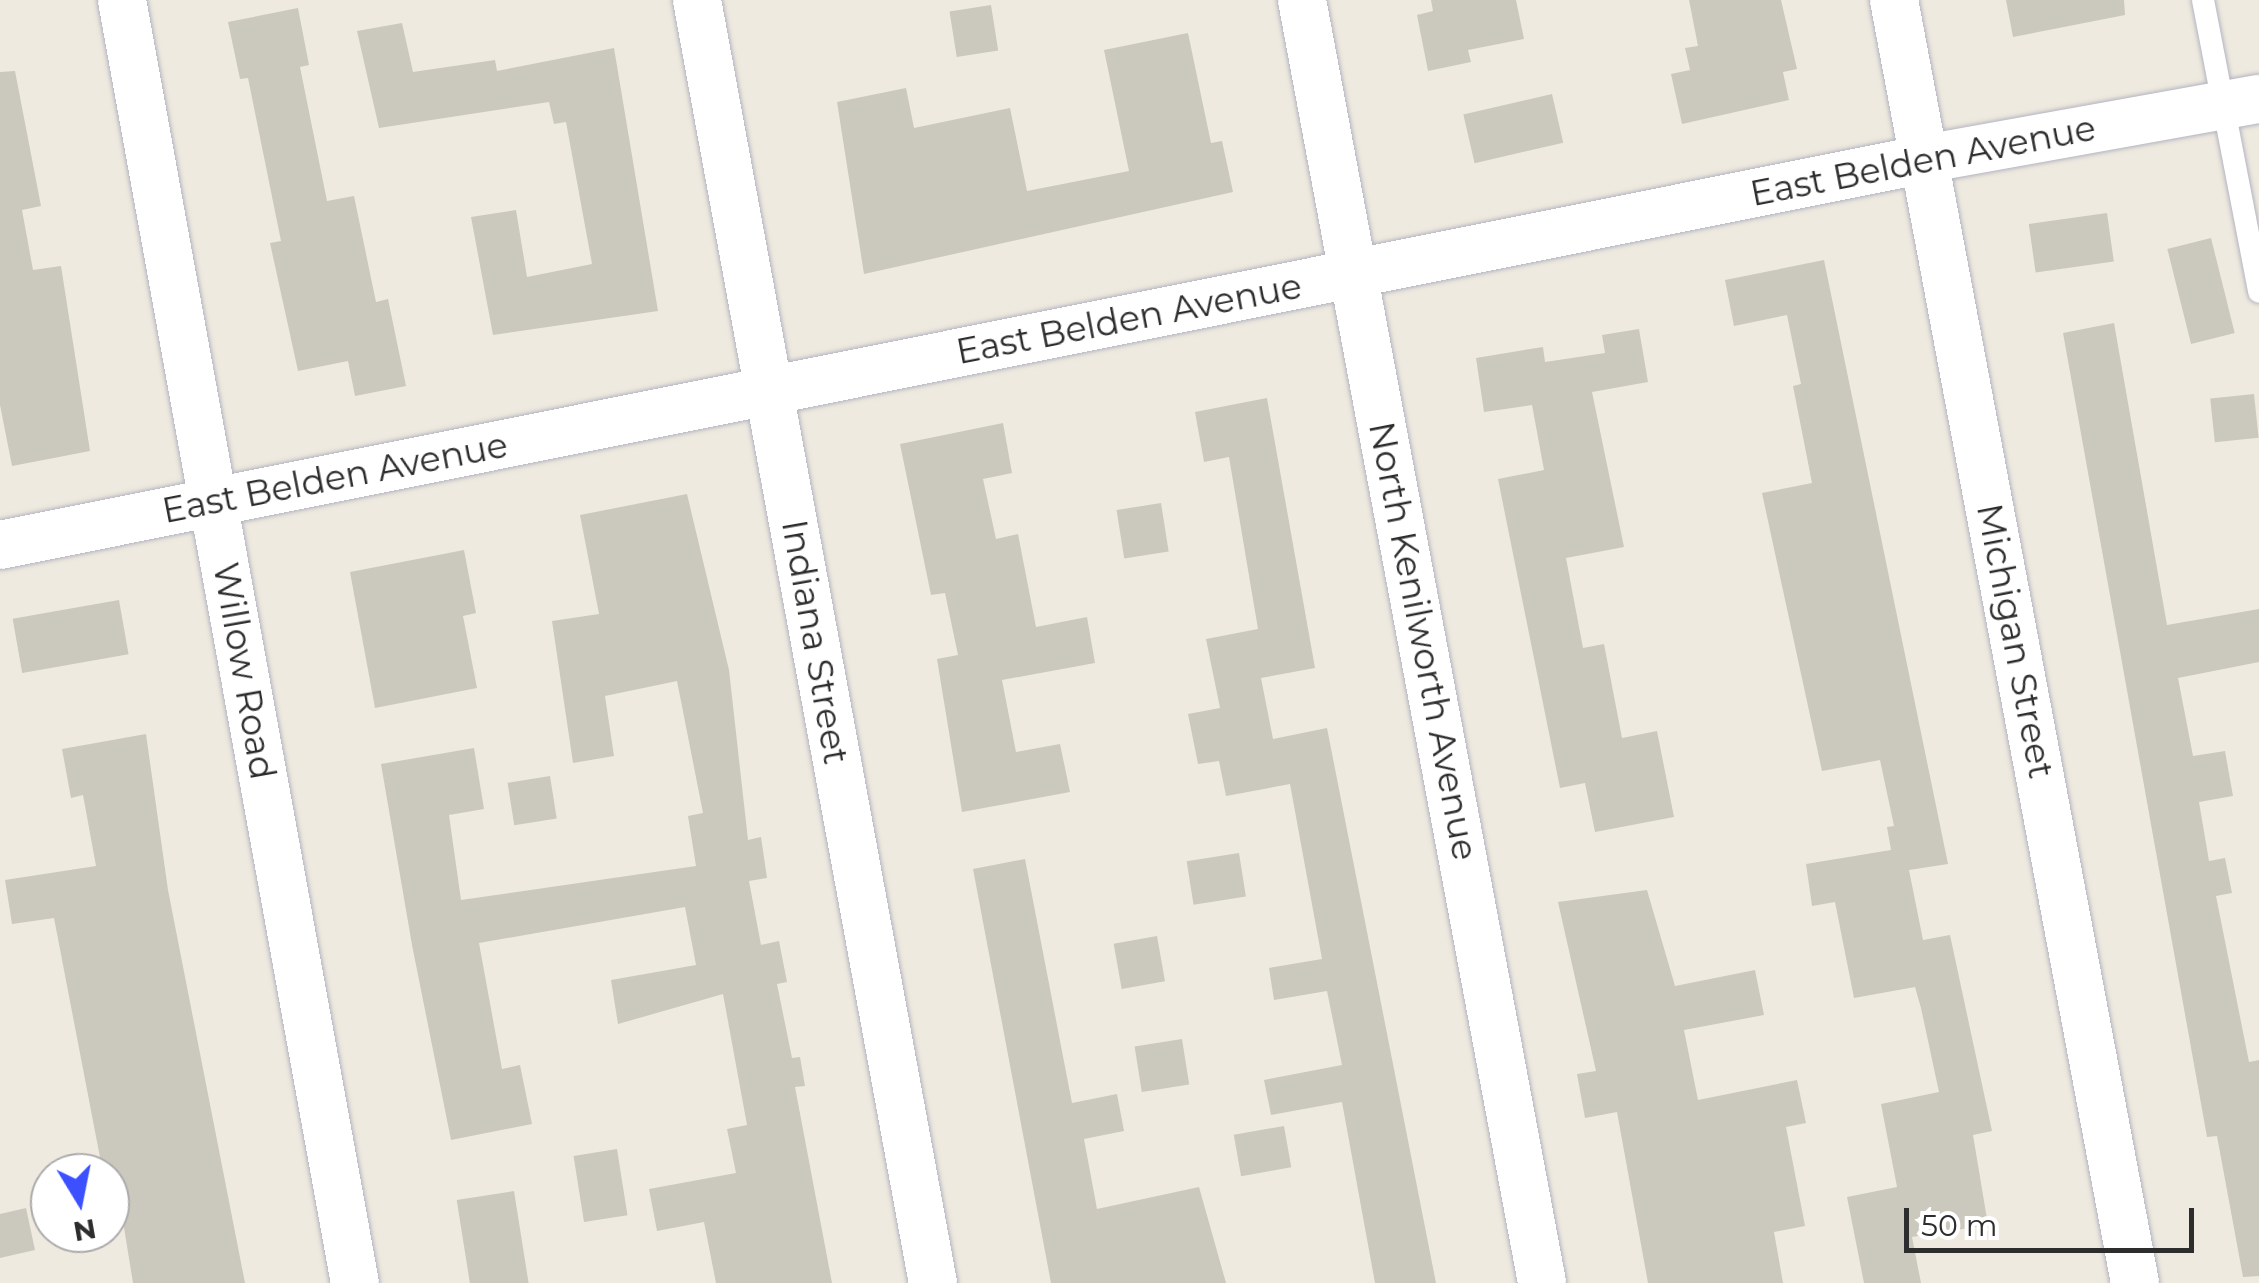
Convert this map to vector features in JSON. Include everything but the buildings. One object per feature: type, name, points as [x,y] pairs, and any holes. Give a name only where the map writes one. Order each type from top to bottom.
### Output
[{"type":"street","name":"Willow Road","points":[[122,0],[354,1283]]},
{"type":"street","name":"Indiana Street","points":[[697,0],[933,1283]]},
{"type":"street","name":"North Kenilworth Avenue","points":[[1302,0],[1542,1283]]},
{"type":"street","name":"Michigan Street","points":[[1894,0],[2135,1283]]},
{"type":"street","name":"East Belden Avenue","points":[[0,545],[1924,159],[2241,102]]},
{"type":"lane","points":[[2203,0],[2241,102],[2259,292]]}]
